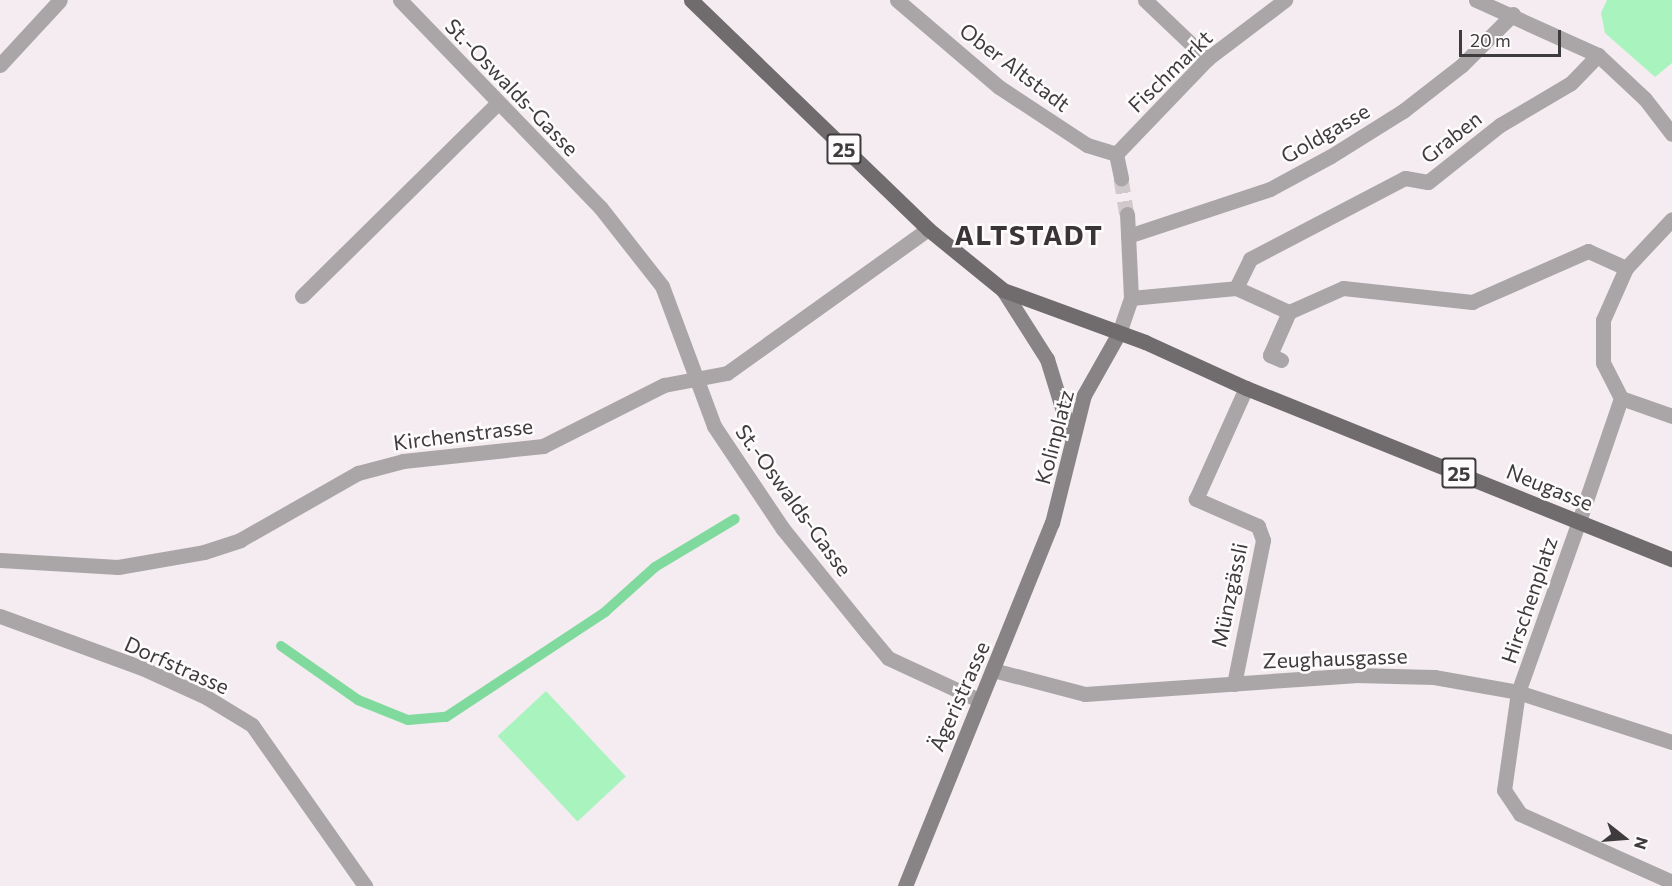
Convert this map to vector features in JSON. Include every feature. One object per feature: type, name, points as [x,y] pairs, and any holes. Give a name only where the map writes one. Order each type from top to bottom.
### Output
[{"type":"main road","name":"25","points":[[692,0],[928,229],[1003,290],[1119,333],[1246,388]]},
{"type":"main road","points":[[1003,290],[1047,359],[1072,440]]},
{"type":"main road","name":"Kolinplatz","points":[[1052,523],[1084,395],[1119,333]]},
{"type":"main road","name":"Neugasse","points":[[1246,388],[1672,559]]},
{"type":"main road","name":"Ägeristrasse","points":[[905,886],[1052,523]]},
{"type":"street","points":[[0,65],[60,0]]},
{"type":"street","name":"St.-Oswalds-Gasse","points":[[400,0],[600,207],[662,286],[714,426],[783,529],[888,658],[979,700]]},
{"type":"street","name":"Ober Altstadt","points":[[897,0],[999,87],[1087,145],[1116,154]]},
{"type":"street","points":[[1145,0],[1207,59]]},
{"type":"street","name":"Fischmarkt","points":[[1116,154],[1207,59],[1285,0]]},
{"type":"street","points":[[1476,0],[1513,14],[1598,55],[1645,99],[1672,134]]},
{"type":"street","name":"Goldgasse","points":[[1128,236],[1270,189],[1332,156],[1412,104],[1513,14]]},
{"type":"street","name":"Graben","points":[[1236,288],[1250,259],[1405,178],[1428,182],[1500,125],[1571,83],[1598,55]]},
{"type":"street","points":[[302,296],[498,103]]},
{"type":"street","points":[[1116,154],[1121,178]]},
{"type":"street","name":"Kolinplatz","points":[[1119,333],[1131,298],[1127,214]]},
{"type":"street","points":[[1672,219],[1626,268],[1603,320],[1603,363],[1621,398],[1672,416]]},
{"type":"street","name":"Kirchenstrasse","points":[[0,560],[118,567],[204,552],[240,540],[348,476],[403,461],[543,446],[664,385],[696,377],[727,373],[928,229]]},
{"type":"street","points":[[1281,360],[1270,356],[1289,312],[1343,288],[1472,302],[1588,251],[1626,268]]},
{"type":"street","points":[[1131,298],[1236,288],[1289,312]]},
{"type":"street","name":"Münzgässli","points":[[1234,684],[1263,540],[1258,526],[1196,499],[1246,388]]},
{"type":"street","name":"Hirschenplatz","points":[[1621,398],[1518,693],[1503,790],[1509,805],[1520,814],[1672,882]]},
{"type":"street","name":"Dorfstrasse","points":[[0,616],[142,668],[252,725],[365,886]]},
{"type":"street","name":"Zeughausgasse","points":[[993,670],[1085,694],[1354,675],[1434,677],[1518,693],[1672,742]]},
{"type":"green space","points":[[1607,0],[1672,0],[1672,63],[1655,77],[1605,33],[1601,13]]},
{"type":"green space","points":[[546,691],[626,777],[578,822],[498,736]]},
{"type":"waterway","points":[[281,646],[358,700],[408,720],[446,717],[605,612],[655,567],[735,519]]},
{"type":"tunnel","points":[[1121,178],[1127,214]]},
{"type":"district","name":"ALTSTADT","points":[[1029,235]]}]
